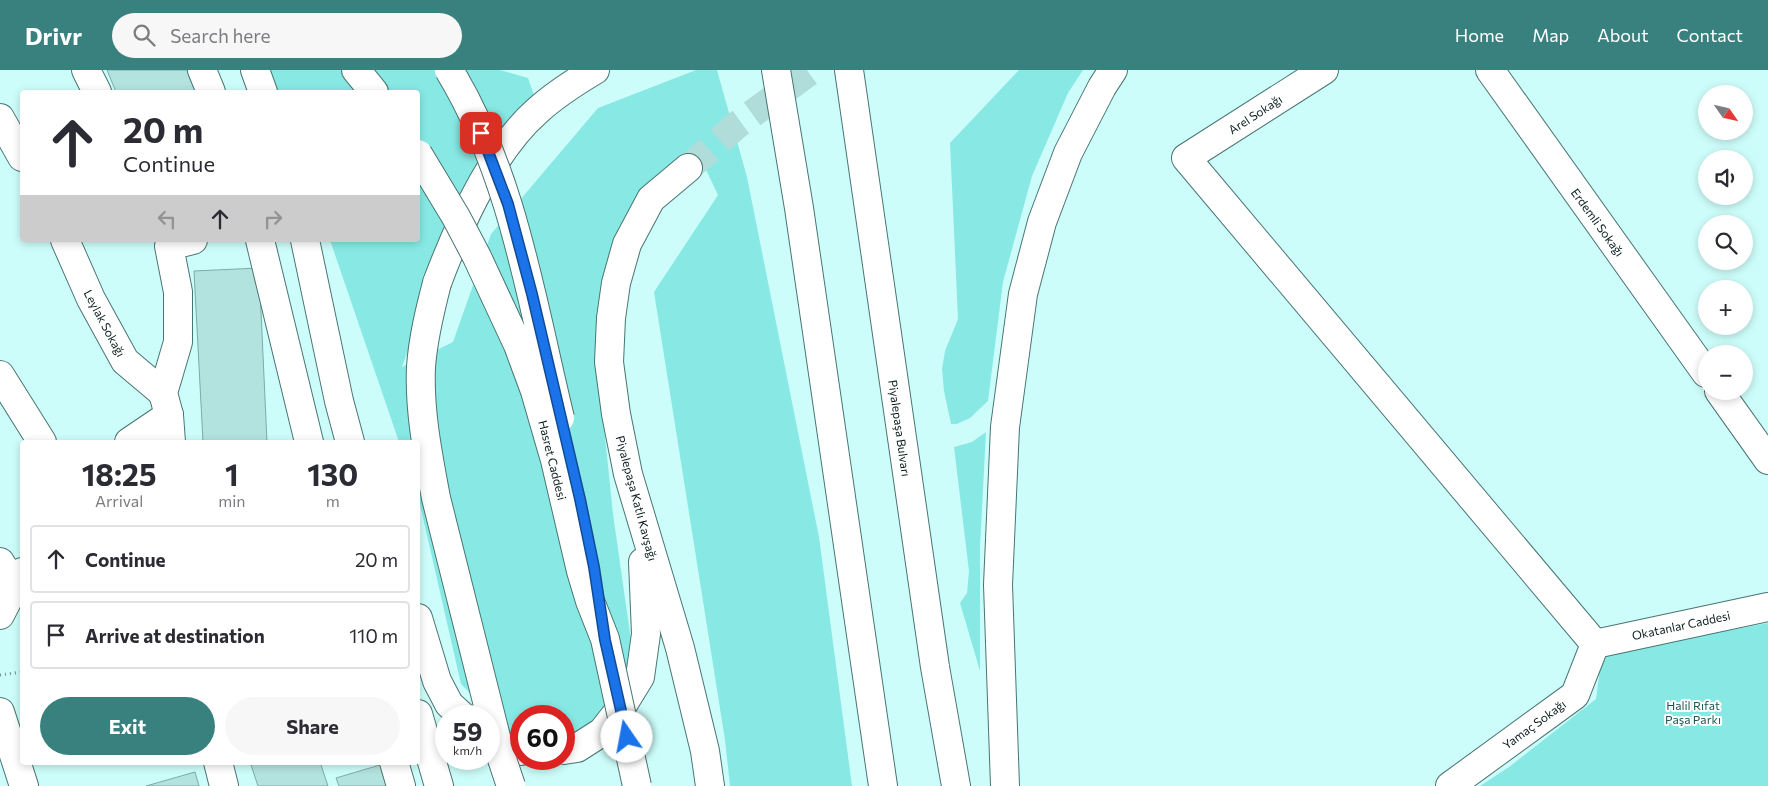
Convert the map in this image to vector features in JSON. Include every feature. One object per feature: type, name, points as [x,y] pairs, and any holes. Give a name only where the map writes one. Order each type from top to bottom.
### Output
[{"type":"main road","points":[[86,70],[96,90]]},
{"type":"main road","points":[[202,70],[210,90]]},
{"type":"main road","points":[[255,70],[262,90]]},
{"type":"main road","points":[[356,70],[372,90]]},
{"type":"main road","points":[[448,70],[467,101],[508,204],[532,294],[580,499],[594,567],[605,640]]},
{"type":"main road","points":[[511,786],[500,753],[436,498],[423,415],[421,366],[437,283],[455,236],[504,147],[536,112],[578,80],[595,70]]},
{"type":"main road","points":[[776,70],[799,208],[883,786]]},
{"type":"main road","name":"Piyalepaşa Bulvarı","points":[[849,70],[934,657],[956,786]]},
{"type":"main road","points":[[1005,786],[998,585],[1005,427],[1023,294],[1042,222],[1068,153],[1102,87],[1113,70]]},
{"type":"main road","name":"Arel Sokağı","points":[[1324,70],[1186,158],[1594,644]]},
{"type":"main road","name":"Erdemli Sokağı","points":[[1490,70],[1698,362]]},
{"type":"main road","points":[[0,118],[20,153]]},
{"type":"main road","name":"Hasret Caddesi","points":[[420,157],[473,249],[518,345],[535,391],[555,460],[590,601],[605,640],[637,786]]},
{"type":"main road","name":"Piyalepaşa Katlı Kavşağı","points":[[688,168],[651,199],[627,244],[616,283],[611,318],[609,362],[616,414],[628,474],[680,648],[705,751],[710,786]]},
{"type":"main road","name":"Leylak Sokağı","points":[[66,242],[91,299],[125,361],[166,404]]},
{"type":"main road","points":[[172,440],[166,404],[178,342],[176,242]]},
{"type":"main road","points":[[260,242],[309,440]]},
{"type":"main road","points":[[305,242],[339,401],[349,440]]},
{"type":"main road","points":[[0,375],[41,440]]},
{"type":"main road","points":[[1725,400],[1768,460]]},
{"type":"main road","points":[[131,440],[166,404]]},
{"type":"main road","points":[[575,748],[602,732],[621,708],[640,677],[646,634],[644,574],[637,503]]},
{"type":"main road","points":[[0,562],[18,578],[0,615]]},
{"type":"main road","name":"Okatanlar Caddesi","points":[[1594,644],[1768,607]]},
{"type":"main road","points":[[420,625],[437,681],[450,705]]},
{"type":"main road","name":"Yamaç Sokağı","points":[[1450,786],[1575,695],[1594,644]]},
{"type":"main road","points":[[0,712],[24,786]]},
{"type":"main road","points":[[420,721],[439,786]]},
{"type":"main road","points":[[219,765],[224,786]]},
{"type":"main road","points":[[395,765],[401,786]]},
{"type":"path","points":[[0,675],[20,672]]},
{"type":"green space","points":[[264,70],[500,70],[528,78],[536,101],[464,194],[402,367],[453,342],[491,234],[598,108],[696,70],[717,70],[747,177],[819,537],[852,786],[730,786],[725,740],[654,292],[718,195],[697,151],[621,241],[603,417],[613,514],[634,661],[602,717],[576,737],[575,705],[510,705],[510,731],[500,723],[500,705],[482,705],[461,684],[420,505],[420,440],[398,440],[331,242],[420,242],[420,90],[274,90]]},
{"type":"green space","points":[[1019,70],[1083,70],[1068,93],[1032,176],[1003,282],[988,401],[970,418],[957,424],[951,424],[944,391],[942,369],[945,351],[958,319],[950,143]]},
{"type":"green space","points":[[986,432],[980,547],[980,671],[960,603],[967,593],[969,571],[954,447],[972,442]]},
{"type":"green space","name":"Halil Rıfat Paşa Parkı","points":[[1768,623],[1768,786],[1480,786],[1509,767],[1596,699],[1602,654]]},
{"type":"building","points":[[107,70],[187,70],[195,90],[115,90]]},
{"type":"building","points":[[259,268],[267,440],[203,440],[194,271]]},
{"type":"building","points":[[251,765],[321,765],[328,786],[258,786]]},
{"type":"building","points":[[380,765],[391,765],[397,786],[339,786],[336,778]]},
{"type":"building","points":[[195,772],[199,786],[146,786]]},
{"type":"tunnel","points":[[688,168],[737,125],[812,70]]},
{"type":"route","points":[[481,133],[508,204],[532,294],[580,499],[594,567],[605,640],[627,737]]}]
